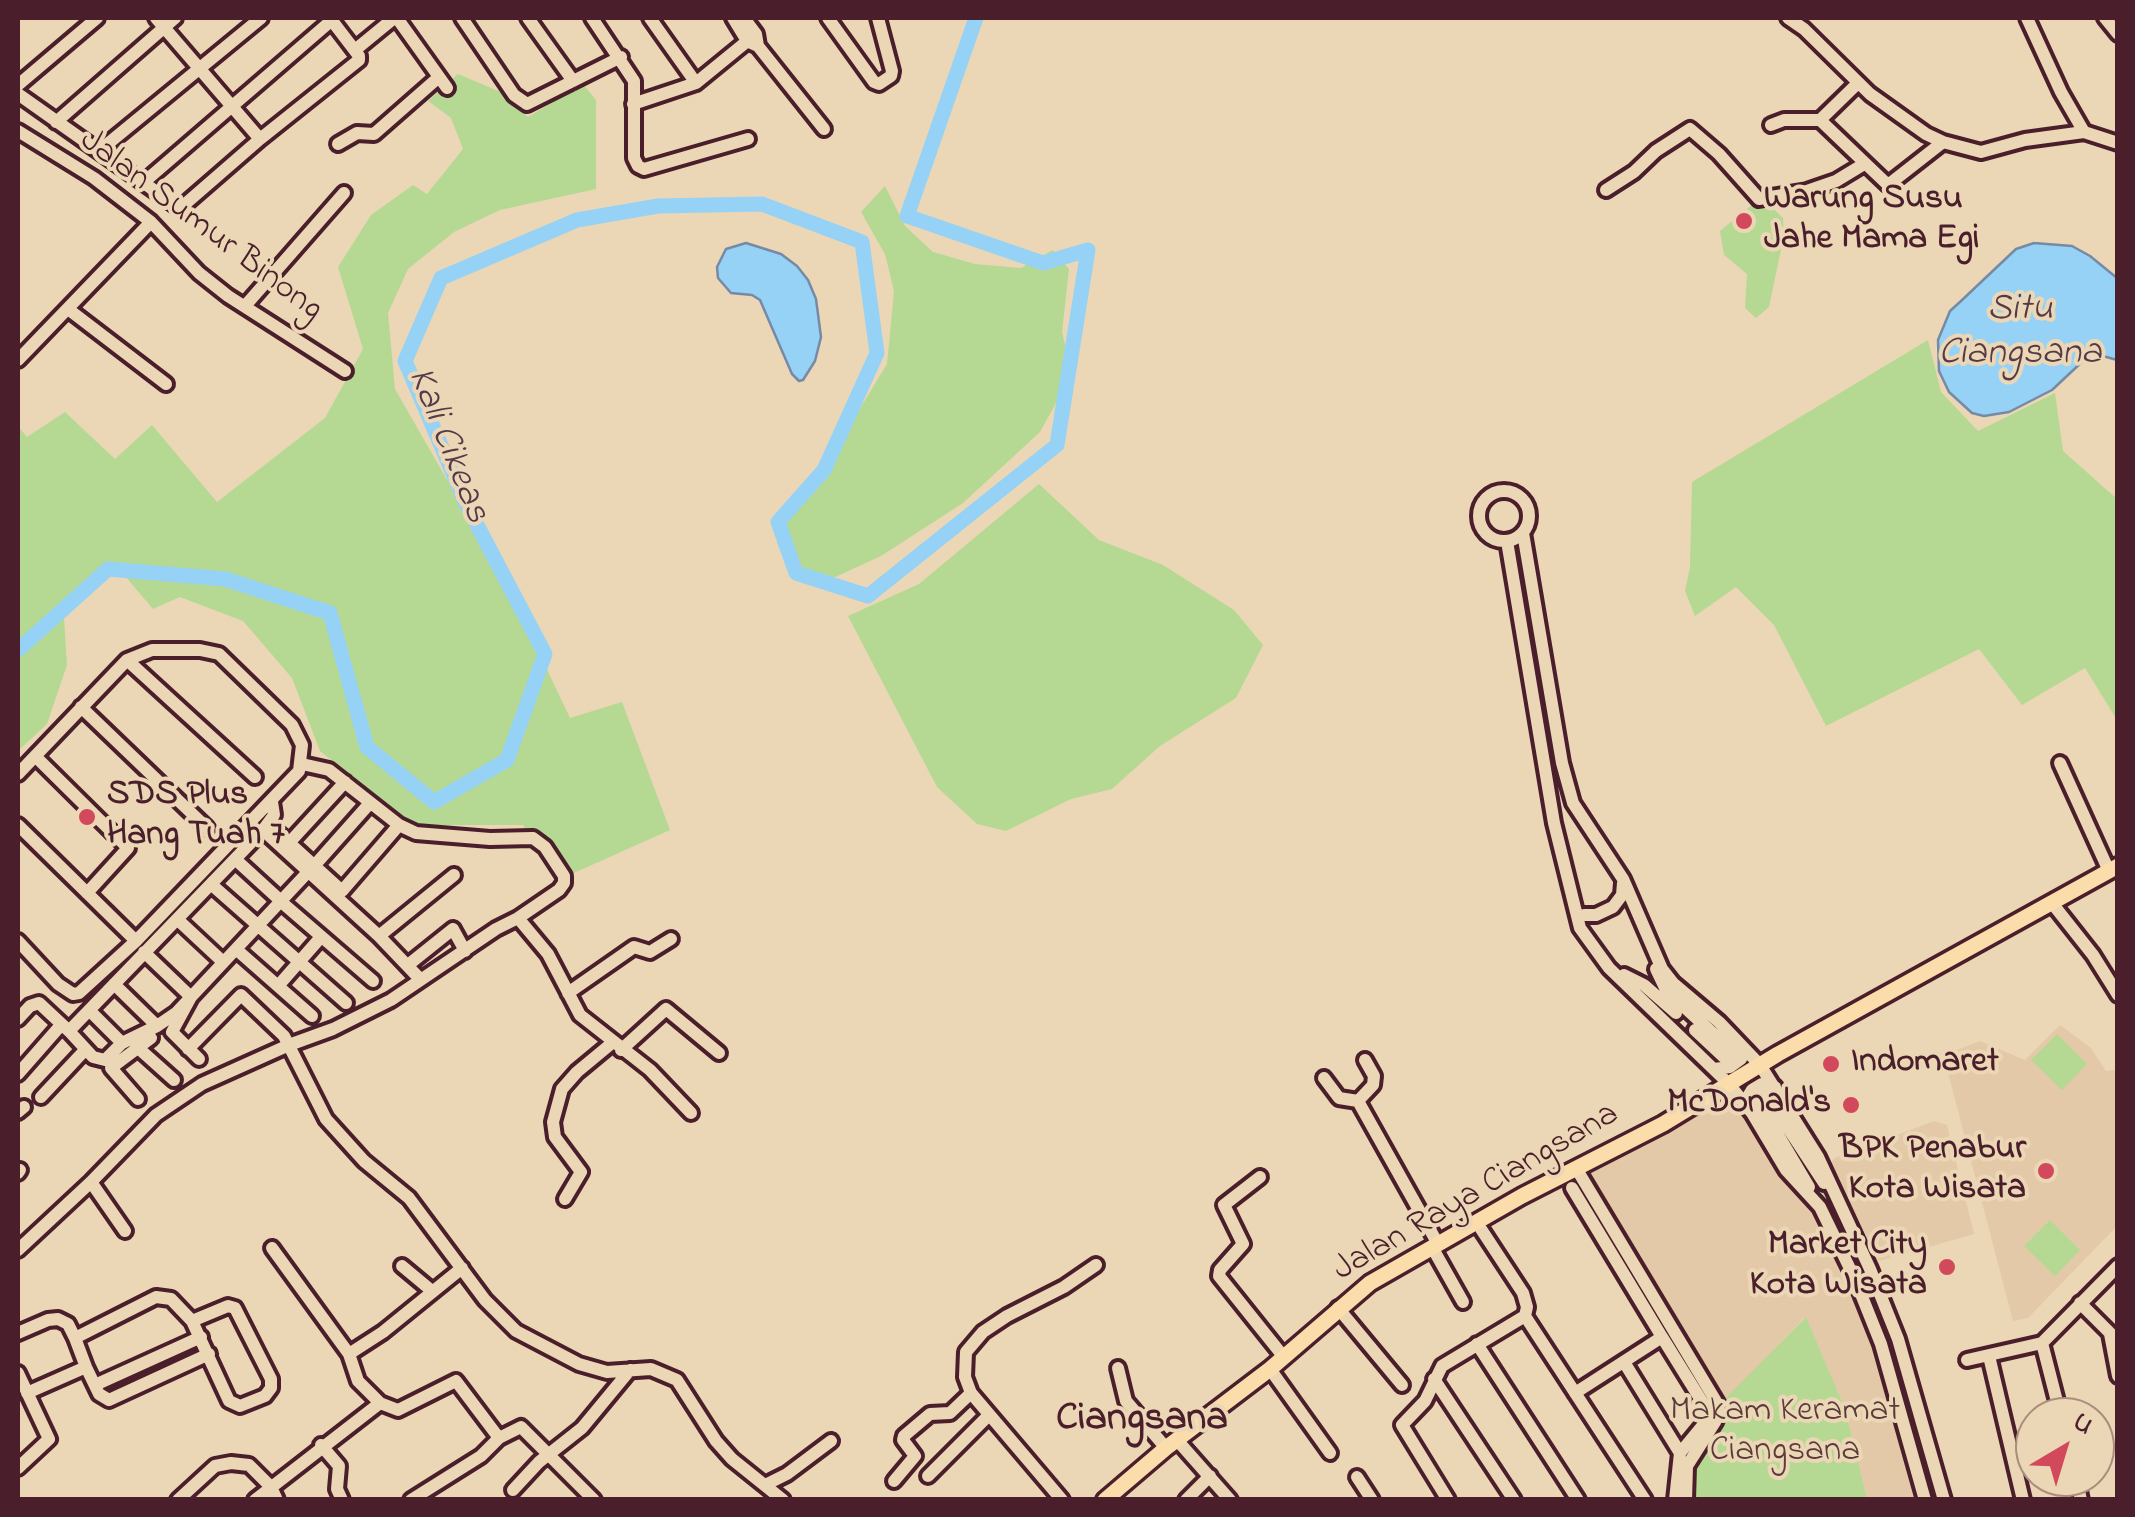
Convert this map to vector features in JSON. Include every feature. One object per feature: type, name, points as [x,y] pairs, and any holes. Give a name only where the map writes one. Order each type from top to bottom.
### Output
[{"type":"main road","name":"Jalan Raya Ciangsana","points":[[1108,1499],[1370,1283],[1663,1124],[1760,1065],[2113,868]]},
{"type":"street","points":[[18,85],[97,18]]},
{"type":"street","points":[[98,151],[261,18]]},
{"type":"street","points":[[338,144],[357,133],[374,134],[443,82],[396,18],[357,53]]},
{"type":"street","points":[[462,18],[514,96],[527,104],[621,57]]},
{"type":"street","points":[[528,18],[573,81]]},
{"type":"street","points":[[592,18],[634,81],[634,161],[640,168],[748,139]]},
{"type":"street","points":[[650,18],[696,82]]},
{"type":"street","points":[[732,18],[824,129]]},
{"type":"street","points":[[744,18],[754,40]]},
{"type":"street","points":[[828,18],[879,84],[892,71],[878,18]]},
{"type":"street","points":[[1788,18],[1804,28],[1858,83],[1942,142],[1982,152],[2025,140],[2084,132],[2118,143]]},
{"type":"street","points":[[2026,18],[2084,132]]},
{"type":"street","points":[[2105,18],[2118,34]]},
{"type":"street","points":[[18,94],[56,122],[144,183],[175,204],[184,205],[359,60],[357,53],[331,19],[144,183]]},
{"type":"street","points":[[56,122],[165,21],[260,139]]},
{"type":"street","points":[[633,104],[696,82],[754,40]]},
{"type":"street","points":[[1771,124],[1820,120],[1858,83]]},
{"type":"street","points":[[1820,120],[1888,184],[1942,142]]},
{"type":"street","points":[[1606,190],[1690,128],[1760,199],[1821,186],[1864,164]]},
{"type":"street","name":"Jalan Sumur Binong","points":[[18,131],[94,178],[151,222],[199,273],[345,371]]},
{"type":"street","points":[[245,306],[344,193]]},
{"type":"street","points":[[18,360],[151,222]]},
{"type":"street","points":[[68,309],[166,384]]},
{"type":"street","points":[[1523,533],[1507,541],[1489,536],[1480,520],[1490,495],[1508,491],[1526,503],[1530,513],[1523,533],[1562,763],[1573,802],[1623,879],[1627,897],[1662,969],[1672,983],[1719,1022],[1734,1053],[1760,1065],[1760,1096],[1786,1170],[1820,1207],[1882,1344],[1925,1500]]},
{"type":"street","points":[[1507,541],[1554,823],[1580,917],[1609,968],[1729,1084],[1760,1096],[1803,1130],[1840,1204],[1898,1339],[1944,1500]]},
{"type":"street","points":[[18,774],[127,660],[152,650],[174,648],[218,654],[292,725],[302,745],[302,764],[272,802],[140,947],[90,1011],[65,1028],[18,1074]]},
{"type":"street","points":[[127,660],[254,777]]},
{"type":"street","points":[[80,708],[207,828]]},
{"type":"street","points":[[35,756],[128,848],[87,893]]},
{"type":"street","points":[[2060,763],[2113,868]]},
{"type":"street","points":[[18,1250],[92,1182],[156,1115],[202,1084],[289,1044],[359,1018],[518,918],[564,883],[564,876],[539,841],[524,836],[459,838],[416,833],[399,825],[329,770],[302,764]]},
{"type":"street","points":[[289,843],[345,782]]},
{"type":"street","points":[[18,941],[72,994],[88,987],[177,919],[212,885],[274,816],[272,802]]},
{"type":"street","points":[[370,803],[284,904],[222,962],[192,997],[173,1026],[173,1036],[194,1054],[238,994],[289,1044],[326,1118],[364,1162],[409,1198],[485,1300],[516,1332],[580,1364],[607,1372],[651,1369],[676,1380],[724,1450],[782,1500]]},
{"type":"street","points":[[265,827],[289,843],[311,869],[342,890],[399,825]]},
{"type":"street","points":[[18,826],[192,997]]},
{"type":"street","points":[[265,827],[420,979]]},
{"type":"street","points":[[235,859],[373,982]]},
{"type":"street","points":[[379,936],[454,874]]},
{"type":"street","points":[[212,885],[346,1003]]},
{"type":"street","points":[[1580,917],[1596,915],[1627,897]]},
{"type":"street","points":[[2052,902],[2118,996]]},
{"type":"street","points":[[518,918],[548,954],[580,1014],[650,1070],[691,1113]]},
{"type":"street","points":[[177,919],[222,962]]},
{"type":"street","points":[[408,965],[452,929],[465,951]]},
{"type":"street","points":[[278,986],[322,937]]},
{"type":"street","points":[[568,994],[634,947],[650,952],[671,939]]},
{"type":"street","points":[[236,950],[312,1016]]},
{"type":"street","points":[[1609,968],[1658,995],[1741,1058],[1730,1067],[1714,1069]]},
{"type":"street","points":[[114,984],[157,1026]]},
{"type":"street","points":[[18,1019],[30,1006],[39,1003],[93,1058],[105,1060],[192,997]]},
{"type":"street","points":[[565,1199],[581,1172],[555,1137],[553,1122],[562,1089],[577,1072],[666,1009],[719,1052]]},
{"type":"street","points":[[90,1011],[174,1080]]},
{"type":"street","points":[[138,1099],[111,1068],[129,1045],[173,1026]]},
{"type":"street","points":[[41,1097],[85,1050]]},
{"type":"street","points":[[1358,1100],[1373,1085],[1374,1076],[1365,1060]]},
{"type":"street","points":[[1324,1078],[1340,1098],[1358,1100]]},
{"type":"street","points":[[1358,1100],[1462,1302]]},
{"type":"street","points":[[1576,1168],[1717,1403],[1719,1413],[1715,1422],[1687,1466],[1686,1500]]},
{"type":"street","points":[[1260,1177],[1224,1205],[1242,1244],[1219,1276],[1283,1356]]},
{"type":"street","points":[[92,1182],[125,1231]]},
{"type":"street","points":[[1572,1188],[1709,1413],[1708,1420],[1680,1453],[1675,1500]]},
{"type":"street","points":[[1480,1229],[1523,1293],[1525,1316],[1644,1500]]},
{"type":"street","points":[[272,1248],[349,1354],[358,1381],[380,1403],[398,1410],[456,1381],[500,1438]]},
{"type":"street","points":[[1062,1500],[971,1393],[965,1377],[966,1352],[983,1332],[1096,1265]]},
{"type":"street","points":[[402,1266],[432,1291]]},
{"type":"street","points":[[1967,1360],[2042,1343],[2118,1266]]},
{"type":"street","points":[[349,1354],[384,1332],[462,1268]]},
{"type":"street","points":[[75,1338],[156,1298],[170,1299],[192,1321],[232,1403],[240,1406],[265,1396],[271,1380],[236,1308],[228,1306],[192,1321]]},
{"type":"street","points":[[2080,1303],[2114,1338],[2118,1376]]},
{"type":"street","points":[[1338,1308],[1402,1385]]},
{"type":"street","points":[[1448,1500],[1402,1425],[1425,1401],[1442,1366],[1525,1316]]},
{"type":"street","points":[[18,1333],[48,1320],[68,1324],[101,1397],[108,1400],[209,1354]]},
{"type":"street","points":[[95,1384],[201,1337]]},
{"type":"street","points":[[1575,1393],[1662,1337]]},
{"type":"street","points":[[2042,1343],[2056,1397]]},
{"type":"street","points":[[1477,1344],[1578,1500]]},
{"type":"street","points":[[1988,1356],[2023,1500]]},
{"type":"street","points":[[1624,1362],[1680,1453]]},
{"type":"street","points":[[27,1393],[86,1367]]},
{"type":"street","points":[[1118,1368],[1126,1401],[1210,1476],[1230,1500]]},
{"type":"street","points":[[1270,1369],[1330,1453]]},
{"type":"street","points":[[513,1490],[582,1428],[630,1370]]},
{"type":"street","points":[[18,1373],[48,1441],[31,1452],[18,1468]]},
{"type":"street","points":[[1434,1379],[1514,1500]]},
{"type":"street","points":[[894,1482],[915,1456],[904,1436],[930,1414],[950,1413],[971,1393]]},
{"type":"street","points":[[255,1500],[274,1493],[321,1445],[380,1403]]},
{"type":"street","points":[[928,1476],[988,1416]]},
{"type":"street","points":[[410,1500],[522,1427],[594,1500]]},
{"type":"street","points":[[767,1484],[832,1441]]},
{"type":"street","points":[[321,1445],[339,1466],[338,1489],[342,1500]]},
{"type":"street","points":[[177,1499],[215,1466],[232,1462],[249,1465],[274,1493]]},
{"type":"street","points":[[1186,1500],[1210,1476]]},
{"type":"street","points":[[1358,1477],[1372,1500]]},
{"type":"shaded area","name":"BPK Penabur Kota Wisata","points":[[2060,1025],[2091,1048],[2106,1071],[2117,1073],[2117,1226],[2028,1318],[2013,1321],[1946,1065],[1947,1054],[1980,1041],[2025,1060]]},
{"type":"shaded area","points":[[1730,1102],[1739,1105],[1783,1177],[1814,1211],[1831,1241],[1865,1322],[1917,1499],[1867,1499],[1845,1409],[1805,1317],[1724,1402],[1584,1173],[1698,1110]]},
{"type":"shaded area","points":[[1934,1121],[1947,1125],[1974,1234],[1879,1261],[1830,1163]]},
{"type":"green space","points":[[458,74],[503,93],[528,117],[583,84],[596,100],[596,189],[500,210],[454,232],[408,269],[388,313],[395,389],[505,581],[570,718],[622,702],[670,830],[556,881],[523,825],[413,825],[320,751],[292,678],[243,621],[180,597],[153,609],[113,562],[63,601],[67,665],[47,724],[18,751],[18,426],[27,437],[65,412],[115,459],[152,425],[217,502],[325,418],[363,349],[338,267],[371,215],[413,185],[427,194],[463,149],[451,118],[428,101]]},
{"type":"green space","points":[[885,186],[905,226],[933,252],[975,264],[1021,268],[1053,250],[1069,269],[1062,332],[1072,374],[1040,432],[963,503],[881,556],[831,579],[788,563],[777,543],[789,511],[837,446],[887,364],[894,291],[885,254],[861,212]]},
{"type":"green space","points":[[1759,199],[1783,218],[1784,235],[1769,307],[1756,318],[1745,308],[1747,274],[1724,255],[1720,231]]},
{"type":"green space","points":[[1928,340],[1941,392],[1978,431],[2055,393],[2063,451],[2117,499],[2117,720],[2085,668],[2022,705],[1979,649],[1826,726],[1774,625],[1736,587],[1695,616],[1685,591],[1690,567],[1692,482]]},
{"type":"green space","points":[[1039,484],[1099,540],[1163,565],[1234,610],[1263,645],[1236,698],[1160,746],[1112,789],[1071,799],[1006,831],[977,824],[937,787],[848,616],[919,584]]},
{"type":"green space","points":[[2057,1034],[2087,1064],[2062,1090],[2031,1060]]},
{"type":"green space","points":[[1812,1176],[1835,1205],[1869,1278],[1893,1342],[1939,1499],[1930,1499],[1904,1399],[1862,1282]]},
{"type":"green space","points":[[2050,1220],[2080,1250],[2055,1276],[2024,1246]]},
{"type":"green space","name":"Makam Keramat Ciangsana","points":[[1806,1317],[1845,1409],[1867,1499],[1677,1499],[1715,1409]]},
{"type":"water","points":[[746,243],[781,254],[797,266],[816,299],[821,337],[815,361],[803,380],[792,374],[760,300],[731,293],[718,278],[717,267],[726,249]]},
{"type":"water","name":"Situ Ciangsana","points":[[2034,243],[2072,246],[2117,278],[2117,360],[2103,356],[2083,361],[2052,390],[2009,412],[1984,416],[1972,413],[1949,392],[1939,371],[1938,340],[1950,311],[2016,249]]},
{"type":"waterway","name":"Kali Cikeas","points":[[18,650],[108,569],[225,579],[330,613],[367,747],[434,802],[507,760],[545,654],[466,504],[405,361],[441,278],[577,220],[658,206],[762,204],[862,242],[877,353],[824,470],[778,522],[796,573],[868,596],[1057,445],[1088,250],[1043,263],[907,216],[976,18]]},
{"type":"place","name":"Warung Susu Jahe Mama Egi","points":[[1744,221]]},
{"type":"place","name":"SDS Plus Hang Tuah 7","points":[[87,817]]},
{"type":"place","name":"Indomaret","points":[[1831,1064]]},
{"type":"place","name":"McDonald's","points":[[1851,1105]]},
{"type":"place","name":"BPK Penabur Kota Wisata","points":[[2046,1171]]},
{"type":"place","name":"Market City Kota Wisata","points":[[1947,1267]]},
{"type":"district","name":"Ciangsana","points":[[1142,1421]]}]
